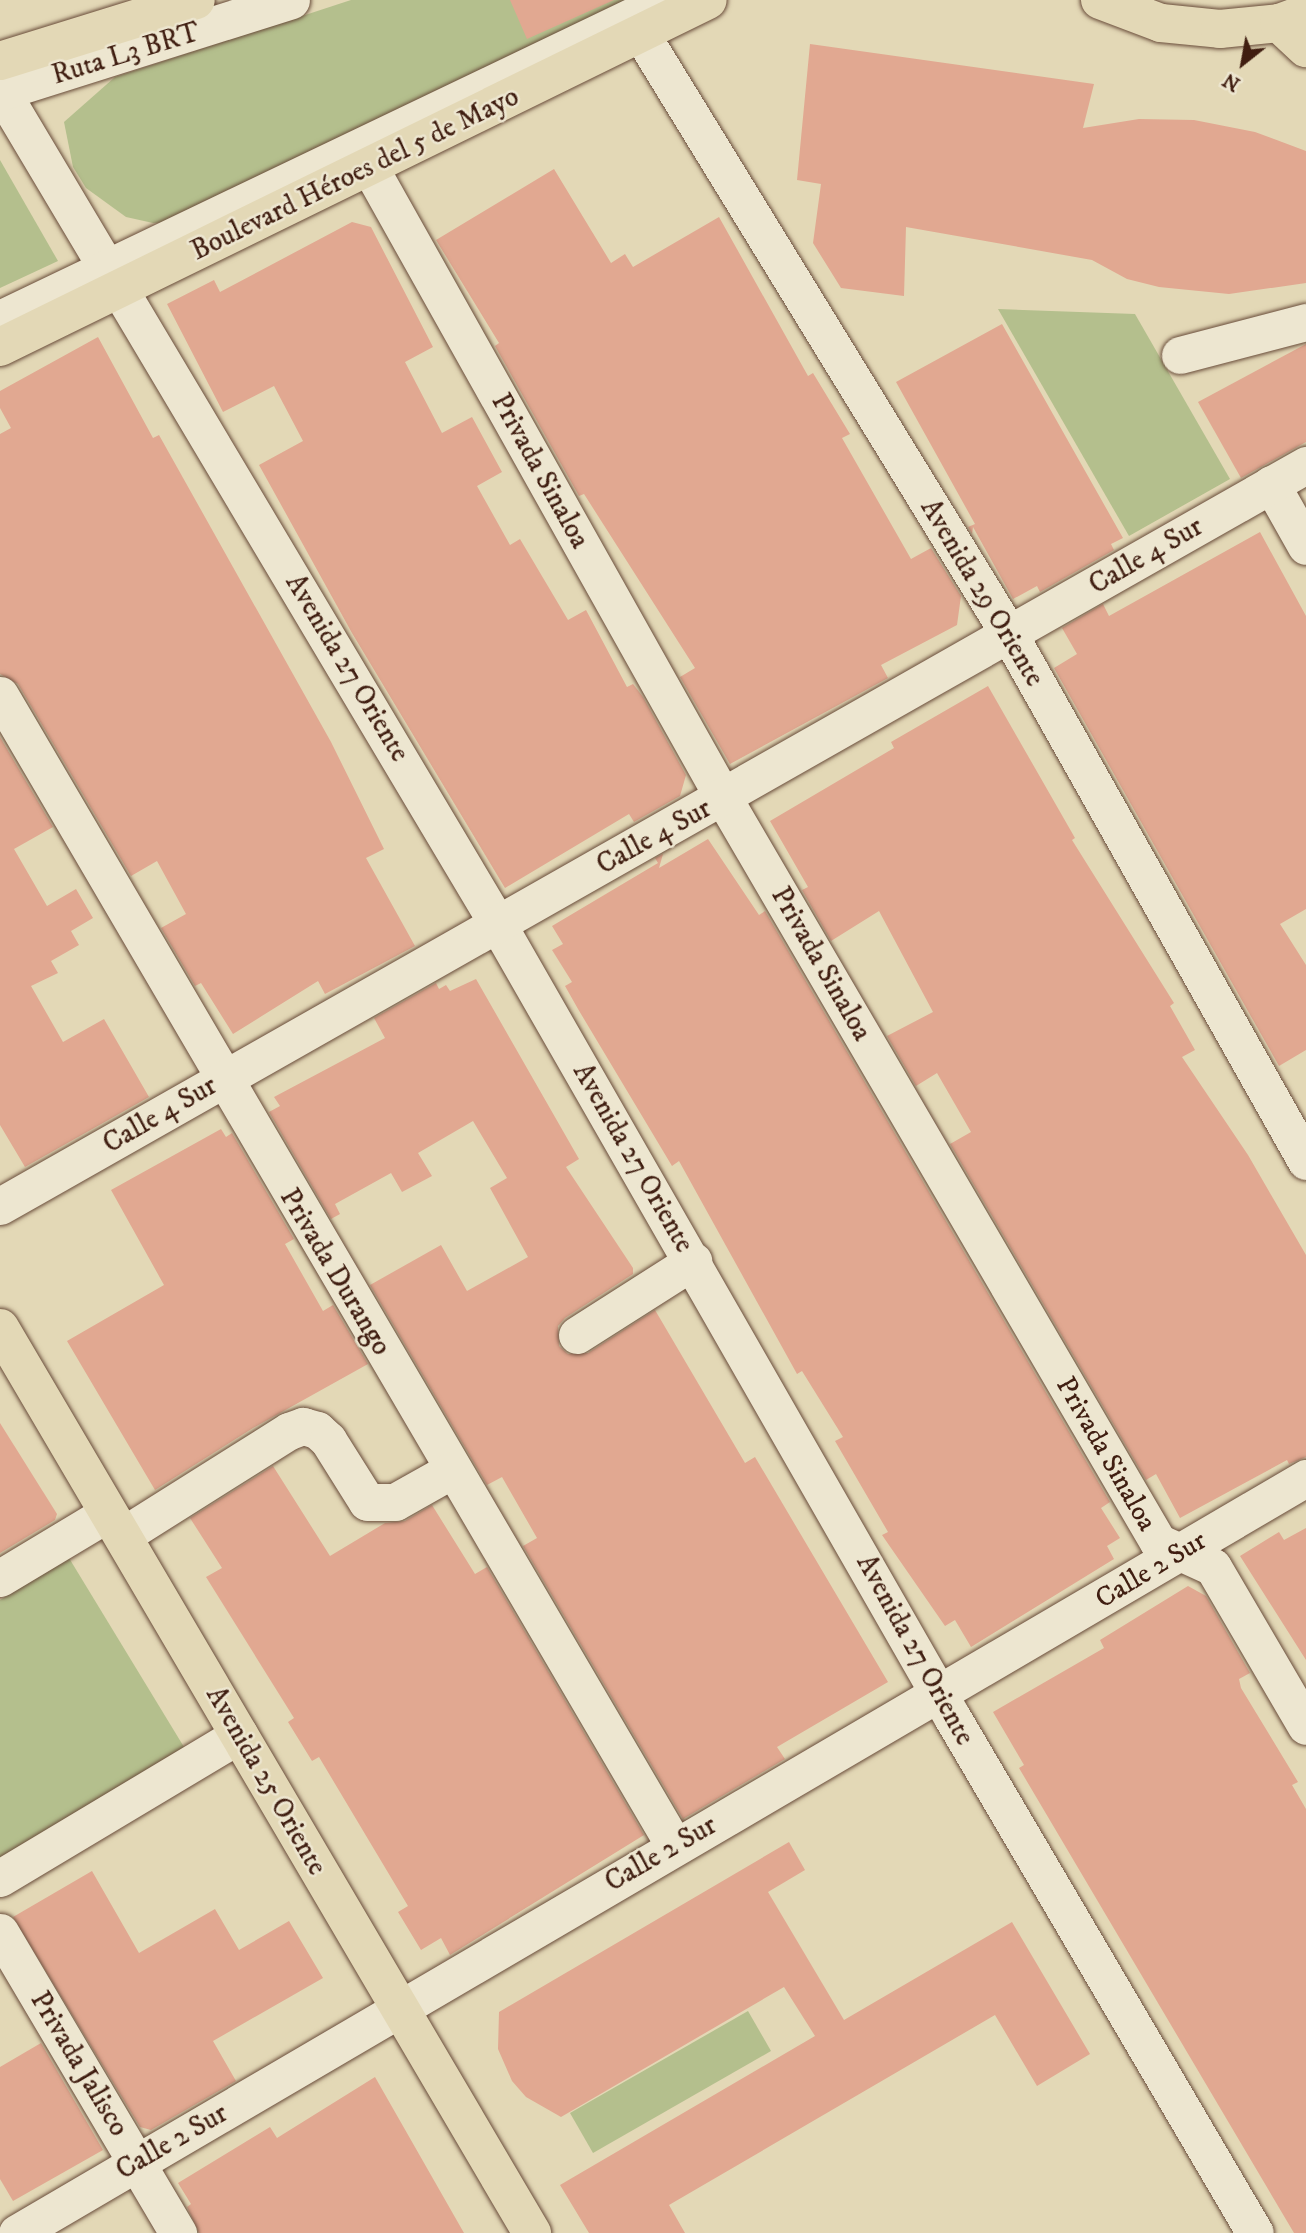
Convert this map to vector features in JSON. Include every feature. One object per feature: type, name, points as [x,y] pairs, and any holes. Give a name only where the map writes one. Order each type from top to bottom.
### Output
[{"type":"main road","name":"Boulevard Héroes del 5 de Mayo","points":[[0,346],[116,276],[370,168],[708,0]]},
{"type":"main road","points":[[1100,0],[1161,23],[1220,29],[1297,28]]},
{"type":"main road","points":[[0,83],[186,1]]},
{"type":"main road","name":"Avenida 25 Oriente","points":[[0,1328],[533,2233]]},
{"type":"street","name":"Ruta L3 BRT","points":[[0,83],[291,0]]},
{"type":"street","points":[[0,319],[116,276],[665,0]]},
{"type":"street","name":"Avenida 29 Oriente","points":[[641,34],[1009,634],[1306,1161]]},
{"type":"street","name":"Avenida 27 Oriente","points":[[0,83],[498,923],[1255,2233]]},
{"type":"street","name":"Privada Sinaloa","points":[[370,168],[724,799],[1158,1542],[1177,1554],[1199,1558],[1213,1567],[1306,1726]]},
{"type":"street","points":[[1180,355],[1306,322]]},
{"type":"street","name":"Calle 4 Sur","points":[[0,1206],[498,923],[724,799],[1306,465]]},
{"type":"street","points":[[1271,484],[1306,547]]},
{"type":"street","name":"Privada Durango","points":[[0,695],[221,1080],[674,1845]]},
{"type":"street","points":[[577,1335],[693,1261]]},
{"type":"street","points":[[0,1578],[115,1525],[303,1426],[317,1430],[328,1440],[367,1502],[395,1502],[452,1469]]},
{"type":"street","name":"Calle 2 Sur","points":[[17,2233],[674,1845],[942,1695],[1306,1478]]},
{"type":"street","points":[[0,1878],[239,1735]]},
{"type":"street","name":"Privada Jalisco","points":[[0,1931],[178,2233]]},
{"type":"green space","points":[[351,0],[648,0],[180,222],[153,223],[126,217],[86,188],[73,167],[64,122],[115,77]]},
{"type":"green space","points":[[0,160],[58,261],[0,288]]},
{"type":"green space","points":[[998,309],[1135,314],[1230,479],[1129,536]]},
{"type":"green space","points":[[69,1558],[184,1747],[0,1859],[0,1600]]},
{"type":"green space","points":[[748,2011],[771,2051],[593,2153],[570,2113]]},
{"type":"building","points":[[510,0],[614,0],[527,39]]},
{"type":"building","points":[[810,44],[1094,84],[1083,128],[1139,119],[1194,120],[1255,132],[1306,151],[1306,283],[1229,294],[1159,287],[1127,279],[1092,260],[906,227],[904,296],[841,288],[813,243],[821,184],[797,180]]},
{"type":"building","points":[[554,169],[611,263],[625,254],[633,267],[719,217],[808,376],[813,373],[850,434],[842,438],[911,559],[931,548],[961,596],[957,625],[881,665],[888,678],[730,764],[680,677],[695,668],[584,494],[579,496],[495,346],[499,343],[436,240]]},
{"type":"building","points":[[352,222],[371,227],[433,347],[405,362],[442,433],[472,417],[502,472],[477,486],[510,545],[520,539],[568,620],[586,610],[627,687],[633,684],[643,697],[686,775],[680,796],[634,822],[629,814],[505,888],[352,633],[259,465],[303,441],[274,386],[223,412],[167,304],[214,280],[220,292]]},
{"type":"building","points":[[1002,324],[1123,538],[1111,544],[1114,550],[1040,592],[1037,586],[1013,599],[973,527],[972,534],[968,527],[975,524],[896,382]]},
{"type":"building","points":[[98,337],[153,438],[159,435],[331,742],[384,849],[366,858],[415,946],[325,994],[318,981],[233,1034],[201,983],[195,986],[161,928],[186,914],[157,861],[131,876],[18,684],[0,674],[0,434],[11,428],[0,408],[0,391]]},
{"type":"building","points":[[1306,344],[1306,442],[1241,478],[1198,402]]},
{"type":"building","points":[[1260,532],[1306,616],[1306,909],[1280,924],[1306,965],[1306,1050],[1279,1066],[1054,668],[1077,654],[1062,628],[1103,604],[1109,616]]},
{"type":"building","points":[[988,686],[1075,838],[1072,840],[1174,1003],[1170,1006],[1195,1050],[1182,1057],[1248,1155],[1306,1255],[1306,1457],[1289,1464],[1287,1460],[1180,1518],[1156,1474],[1146,1480],[950,1144],[971,1132],[937,1073],[916,1086],[887,1036],[933,1012],[879,911],[831,941],[802,890],[808,887],[770,821],[894,748],[891,742]]},
{"type":"building","points":[[0,737],[53,827],[14,849],[47,906],[76,889],[93,918],[71,931],[79,945],[51,961],[58,973],[31,986],[63,1042],[104,1019],[149,1097],[25,1167],[0,1125]]},
{"type":"building","points":[[708,839],[759,915],[765,911],[1110,1502],[1101,1508],[1120,1538],[1107,1546],[1114,1559],[971,1647],[955,1620],[945,1626],[882,1535],[888,1532],[835,1441],[843,1437],[802,1371],[797,1374],[679,1161],[672,1166],[578,1009],[565,986],[572,982],[552,950],[563,944],[552,926],[658,863],[655,858],[663,854],[659,868]]},
{"type":"building","points":[[476,979],[579,1159],[566,1167],[633,1268],[633,1274],[565,1318],[558,1326],[559,1346],[568,1354],[588,1353],[655,1310],[745,1463],[755,1457],[888,1682],[777,1747],[785,1759],[683,1819],[523,1546],[537,1538],[502,1477],[487,1485],[370,1285],[441,1245],[467,1291],[528,1257],[490,1188],[507,1178],[473,1121],[418,1153],[432,1176],[402,1192],[391,1173],[335,1204],[340,1214],[331,1219],[269,1112],[280,1106],[274,1097],[385,1038],[374,1018],[436,983],[439,989],[446,985],[450,991]]},
{"type":"building","points":[[221,1129],[226,1137],[232,1133],[294,1239],[285,1244],[323,1311],[333,1305],[368,1364],[253,1428],[155,1490],[67,1341],[164,1285],[111,1190]]},
{"type":"building","points":[[0,1423],[57,1514],[55,1520],[0,1553]]},
{"type":"building","points":[[273,1466],[330,1556],[385,1523],[405,1521],[432,1505],[475,1574],[487,1567],[644,1835],[450,1955],[441,1938],[421,1950],[398,1912],[408,1906],[319,1757],[312,1761],[288,1722],[294,1718],[206,1577],[222,1568],[190,1518]]},
{"type":"building","points":[[1306,1528],[1306,1660],[1240,1556],[1279,1532],[1284,1540]]},
{"type":"building","points":[[1188,1586],[1206,1596],[1250,1673],[1239,1679],[1241,1688],[1298,1782],[1292,1785],[1306,1809],[1306,2233],[1294,2233],[1019,1768],[1024,1765],[993,1712],[1104,1648],[1100,1640]]},
{"type":"building","points":[[789,1842],[805,1870],[768,1892],[844,2020],[1012,1922],[1090,2054],[1037,2086],[995,2015],[669,2205],[685,2233],[589,2233],[560,2185],[815,2036],[784,1987],[561,2117],[526,2097],[512,2081],[498,2049],[499,2012]]},
{"type":"building","points":[[92,1871],[139,1953],[215,1909],[239,1950],[289,1921],[323,1978],[213,2041],[236,2081],[151,2130],[140,2127],[13,1917]]},
{"type":"building","points":[[41,2043],[103,2150],[13,2201],[0,2179],[0,2067]]},
{"type":"building","points":[[375,2077],[464,2233],[199,2233],[187,2207],[191,2204],[178,2183],[270,2127],[277,2138]]}]
